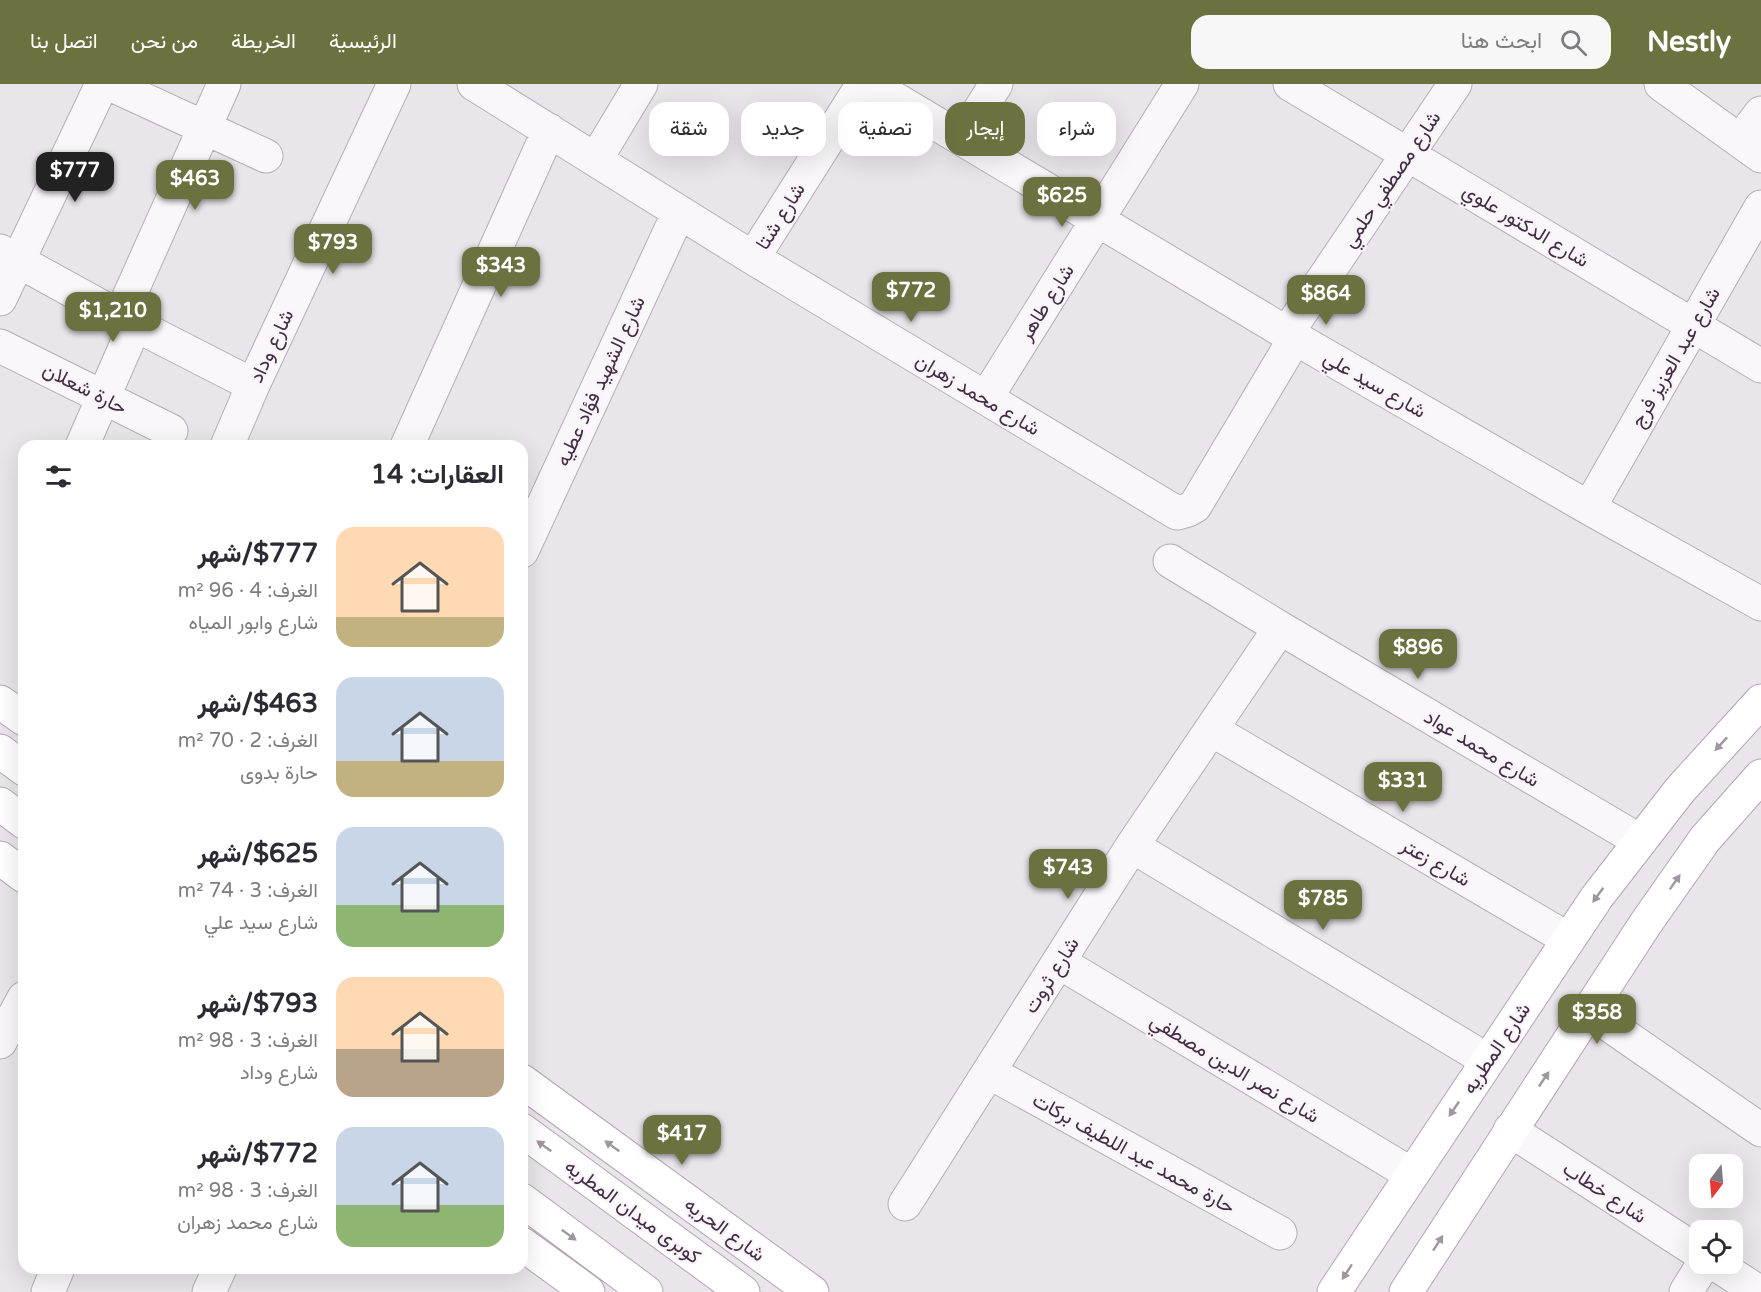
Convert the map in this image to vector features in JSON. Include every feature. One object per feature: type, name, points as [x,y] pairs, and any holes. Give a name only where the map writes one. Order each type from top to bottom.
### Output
[{"type":"main road","name":"شارع المطريه","points":[[1334,1292],[1597,897],[1680,790],[1761,701]]},
{"type":"main road","points":[[0,702],[18,715]]},
{"type":"main road","points":[[0,751],[18,764]]},
{"type":"main road","points":[[1406,1292],[1646,923],[1705,839],[1761,776]]},
{"type":"main road","points":[[0,804],[18,818]]},
{"type":"main road","points":[[0,858],[18,872]]},
{"type":"main road","name":"شارع الحريه","points":[[528,1085],[812,1292]]},
{"type":"main road","name":"كوبرى ميدان المطريه","points":[[528,1134],[743,1292]]},
{"type":"main road","points":[[528,1204],[646,1292]]},
{"type":"main road","points":[[528,1248],[588,1292]]},
{"type":"street","points":[[0,299],[9,256],[102,84]]},
{"type":"street","points":[[110,84],[266,156]]},
{"type":"street","points":[[85,440],[103,397],[127,321],[224,84]]},
{"type":"street","name":"شارع وداد","points":[[230,440],[394,84]]},
{"type":"street","name":"شارع محمد زهران","points":[[474,84],[753,258],[1177,513],[1195,506],[1291,335]]},
{"type":"street","points":[[596,159],[641,84]]},
{"type":"street","name":"شارع شتا","points":[[753,258],[863,84]]},
{"type":"street","name":"شارع سيد علي","points":[[870,84],[945,129]]},
{"type":"street","points":[[985,102],[996,84]]},
{"type":"street","name":"شارع طاهر","points":[[986,398],[1182,84]]},
{"type":"street","name":"شارع الدكتور علوي","points":[[1290,84],[1761,366]]},
{"type":"street","name":"شارع مصطفي حلمي","points":[[1291,335],[1407,154],[1455,84]]},
{"type":"street","points":[[1661,84],[1751,148],[1761,113]]},
{"type":"street","points":[[410,440],[549,130]]},
{"type":"street","name":"شارع سيد علي","points":[[991,156],[1291,335],[1589,508],[1761,604]]},
{"type":"street","name":"شارع عبد العزيز فرج","points":[[1589,508],[1761,207]]},
{"type":"street","name":"شارع الشهيد فؤاد عطيه","points":[[528,531],[678,212]]},
{"type":"street","points":[[9,256],[127,321],[253,385]]},
{"type":"street","name":"حارة شعلان","points":[[0,346],[171,431]]},
{"type":"street","name":"شارع محمد عواد","points":[[1170,561],[1640,841]]},
{"type":"street","name":"شارع ثروت","points":[[905,1204],[1132,846],[1280,628]]},
{"type":"street","name":"شارع زعتر","points":[[1212,730],[1568,939]]},
{"type":"street","points":[[1132,846],[1487,1060]]},
{"type":"street","name":"شارع نصر الدين مصطفي","points":[[1059,962],[1411,1174]]},
{"type":"street","points":[[0,1042],[18,1009]]},
{"type":"street","points":[[1589,1011],[1761,1130]]},
{"type":"street","name":"حارة محمد عبد اللطيف بركات","points":[[989,1072],[1280,1233]]},
{"type":"street","name":"شارع خطاب","points":[[1510,1130],[1689,1246]]},
{"type":"street","points":[[48,1292],[56,1274]]},
{"type":"street","points":[[208,1292],[217,1274]]},
{"type":"street","points":[[1686,1292],[1697,1274]]},
{"type":"street","points":[[1731,1274],[1759,1292]]}]
